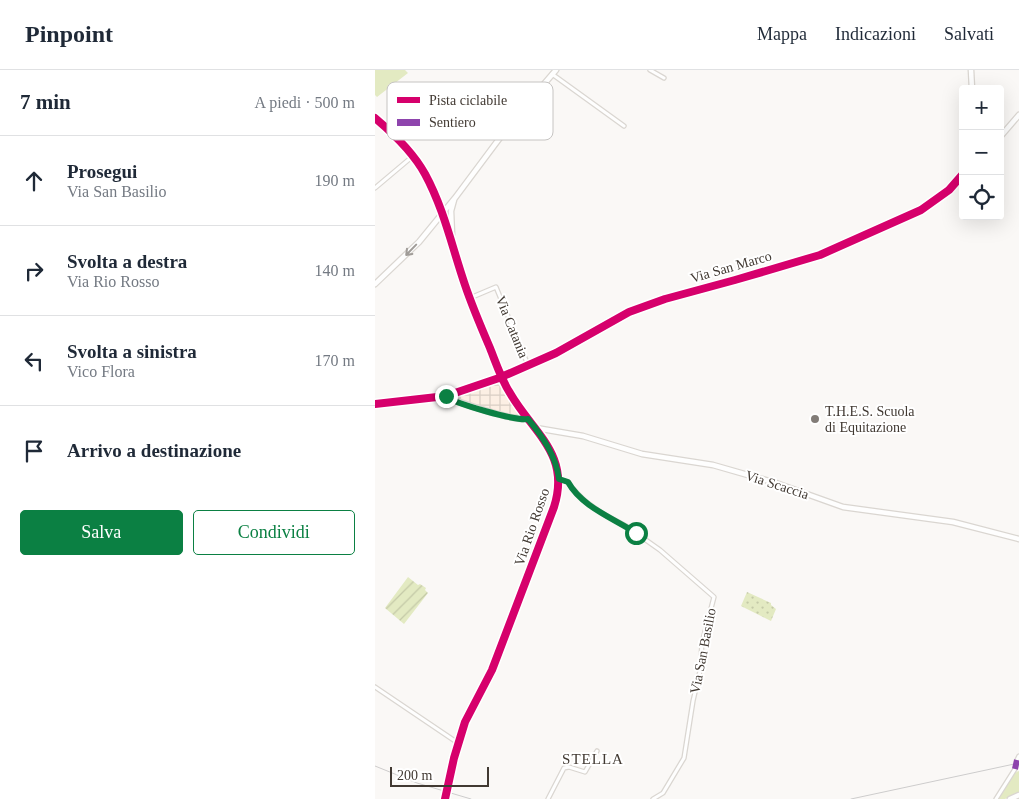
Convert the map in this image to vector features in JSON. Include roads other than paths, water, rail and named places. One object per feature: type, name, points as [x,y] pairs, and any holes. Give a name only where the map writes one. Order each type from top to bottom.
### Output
[{"type":"street","points":[[650,70],[664,78]]},
{"type":"street","points":[[971,70],[971,85]]},
{"type":"street","points":[[545,82],[554,72],[624,126]]},
{"type":"street","points":[[1004,133],[1019,115]]},
{"type":"street","points":[[375,118],[387,129]]},
{"type":"street","points":[[399,140],[413,156],[447,211],[453,243]]},
{"type":"street","points":[[375,284],[413,250],[447,211],[498,140]]},
{"type":"street","points":[[375,188],[413,156]]},
{"type":"street","name":"Via San Marco","points":[[375,404],[446,396],[501,377],[556,353],[629,312],[665,299],[832,250],[921,210],[949,190],[962,175]]},
{"type":"street","points":[[447,211],[453,243]]},
{"type":"street","name":"Via Rio Rosso","points":[[445,799],[458,743],[471,708],[492,670],[554,507],[559,488],[555,462],[536,428],[515,402],[501,377],[470,298],[453,243]]},
{"type":"street","name":"Via Catania","points":[[470,298],[496,287],[527,365]]},
{"type":"street","points":[[446,396],[471,407],[514,418],[528,419]]},
{"type":"street","name":"Via Scaccia","points":[[536,428],[583,436],[642,454],[713,465],[777,483],[838,506],[958,523],[1019,539]]},
{"type":"street","name":"Via San Basilio","points":[[559,479],[568,482],[577,494],[594,508],[660,550],[714,597],[702,642],[684,758],[663,793],[653,799]]},
{"type":"street","points":[[375,687],[458,743]]},
{"type":"street","points":[[548,799],[564,768],[569,767],[585,772],[597,751]]},
{"type":"street","points":[[1017,760],[1019,756]]},
{"type":"street","points":[[996,799],[1015,769]]},
{"type":"street","points":[[1010,799],[1019,794]]},
{"type":"railway","points":[[851,799],[1019,763]]},
{"type":"railway","points":[[375,766],[417,783],[471,799]]},
{"type":"place","name":"T.H.E.S. Scuola di Equitazione","points":[[815,419]]},
{"type":"district","name":"STELLA","points":[[593,759]]}]
